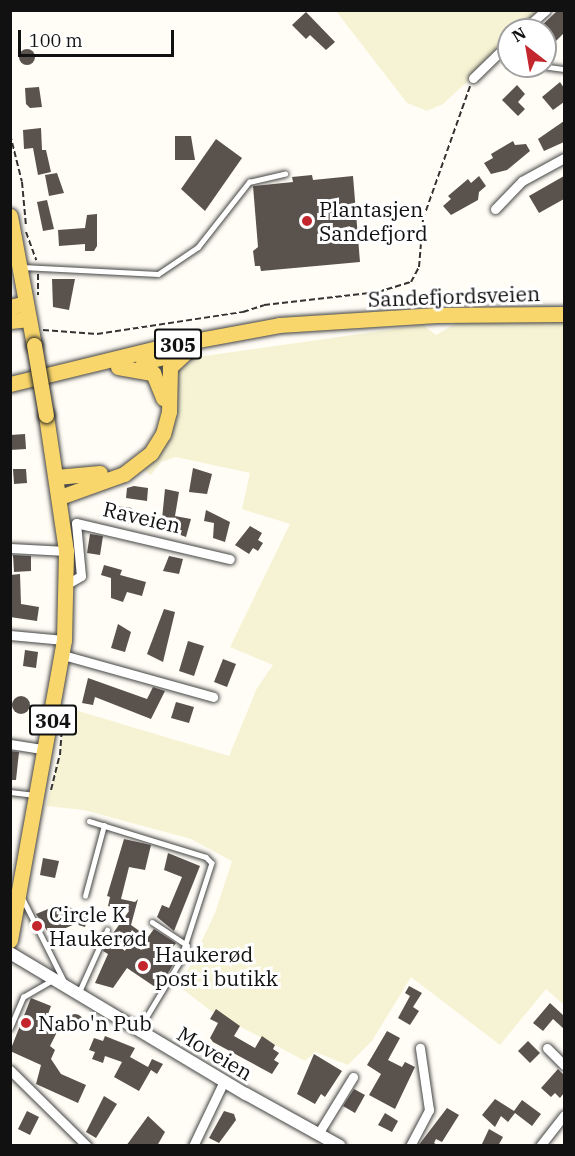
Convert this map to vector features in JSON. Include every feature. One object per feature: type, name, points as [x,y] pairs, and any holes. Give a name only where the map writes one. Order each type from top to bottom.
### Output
[{"type":"main road","points":[[10,216],[19,267],[31,301],[37,341]]},
{"type":"main road","points":[[10,306],[31,301]]},
{"type":"main road","name":"Sandefjordsveien","points":[[10,384],[166,346],[279,325],[437,315],[564,314]]},
{"type":"main road","points":[[10,321],[34,324]]},
{"type":"main road","name":"Sandefjordsveien","points":[[10,394],[193,350],[346,322]]},
{"type":"main road","name":"Raveien","points":[[10,940],[47,750],[63,648],[67,584],[60,496],[46,415],[37,341]]},
{"type":"main road","name":"305","points":[[60,496],[124,474],[151,453],[163,434],[169,411],[170,366],[193,350]]},
{"type":"main road","name":"305","points":[[56,477],[96,474],[121,467],[140,455],[158,429],[163,397],[159,381],[144,369],[118,367]]},
{"type":"street","points":[[472,78],[497,54]]},
{"type":"street","points":[[495,209],[522,181],[564,158]]},
{"type":"street","name":"Raveien","points":[[67,584],[81,576],[76,523],[230,559]]},
{"type":"street","points":[[10,548],[66,551]]},
{"type":"street","points":[[10,635],[63,648],[213,697]]},
{"type":"street","points":[[10,744],[47,750]]},
{"type":"street","name":"Moveien","points":[[10,953],[224,1082],[340,1146]]},
{"type":"street","points":[[547,1047],[564,1065]]},
{"type":"street","points":[[410,1146],[429,1110],[420,1048]]},
{"type":"street","points":[[10,1070],[87,1146]]},
{"type":"street","points":[[318,1134],[353,1077]]},
{"type":"street","points":[[193,1146],[224,1082]]},
{"type":"street","points":[[540,1146],[564,1115]]},
{"type":"lane","points":[[19,267],[158,274],[198,247],[249,182],[285,174]]},
{"type":"lane","points":[[10,792],[37,795]]},
{"type":"lane","points":[[89,821],[206,857],[212,863],[187,945],[139,1031]]},
{"type":"lane","points":[[85,896],[104,825]]},
{"type":"lane","points":[[10,1028],[23,997],[59,983],[65,978],[26,899],[18,893]]},
{"type":"lane","points":[[152,922],[187,945]]},
{"type":"lane","points":[[78,994],[107,930]]},
{"type":"path","points":[[37,341],[34,324],[97,334],[243,312],[264,304],[378,292],[411,282],[419,267],[423,219],[472,78]]},
{"type":"path","points":[[10,134],[22,182],[26,232],[34,246],[37,267],[31,301]]},
{"type":"shaded area","points":[[336,11],[546,11],[538,18],[497,18],[497,54],[443,104],[427,111],[407,103]]},
{"type":"shaded area","points":[[474,313],[564,314],[564,1005],[546,989],[500,1045],[411,977],[372,1041],[348,1065],[315,1052],[305,1061],[211,1011],[180,987],[215,913],[232,861],[191,839],[84,810],[46,806],[60,755],[65,707],[229,756],[257,688],[273,665],[230,647],[290,524],[242,509],[250,473],[176,457],[161,462],[151,475],[144,470],[171,438],[177,415],[178,370],[197,357],[423,325],[436,335]]},
{"type":"building","points":[[558,10],[564,10],[564,33],[557,40],[557,18],[550,18]]},
{"type":"building","points":[[306,12],[335,42],[326,50],[310,35],[306,39],[292,25]]},
{"type":"building","points":[[24,49],[30,49],[35,57],[33,63],[24,65],[19,60],[19,54]]},
{"type":"building","points":[[560,82],[564,88],[564,102],[553,110],[542,97]]},
{"type":"building","points":[[517,85],[525,94],[518,102],[525,109],[518,116],[502,100]]},
{"type":"building","points":[[39,87],[42,107],[30,108],[26,104],[25,88]]},
{"type":"building","points":[[564,121],[564,142],[544,151],[538,139]]},
{"type":"building","points":[[41,128],[42,150],[46,150],[51,172],[38,175],[33,148],[24,149],[23,130]]},
{"type":"building","points":[[175,136],[191,136],[195,160],[175,160]]},
{"type":"building","points":[[216,139],[242,158],[205,211],[181,189]]},
{"type":"building","points":[[513,141],[515,145],[526,144],[530,151],[507,170],[491,174],[484,163],[493,158],[491,154]]},
{"type":"building","points":[[57,173],[64,193],[49,196],[45,175]]},
{"type":"building","points":[[312,175],[313,180],[353,176],[360,262],[261,271],[260,266],[255,266],[253,251],[258,247],[253,186],[293,182],[292,177]]},
{"type":"building","points":[[479,176],[486,186],[479,192],[478,200],[451,215],[443,206],[451,199],[448,196],[468,179],[471,183]]},
{"type":"building","points":[[564,176],[564,199],[539,213],[529,196]]},
{"type":"building","points":[[47,200],[54,229],[43,231],[37,202]]},
{"type":"building","points":[[97,214],[97,246],[94,251],[85,251],[85,244],[59,246],[58,230],[85,228],[87,215]]},
{"type":"building","points":[[52,279],[75,279],[69,310],[53,307]]},
{"type":"building","points":[[25,434],[26,449],[10,450],[10,435]]},
{"type":"building","points":[[193,468],[212,474],[207,494],[189,492]]},
{"type":"building","points":[[13,469],[26,469],[27,483],[14,484]]},
{"type":"building","points":[[134,486],[148,488],[147,501],[126,498],[127,488]]},
{"type":"building","points":[[165,489],[179,492],[175,516],[191,519],[186,537],[175,533],[173,521],[162,519]]},
{"type":"building","points":[[118,506],[132,508],[130,524],[116,522]]},
{"type":"building","points":[[206,510],[230,522],[225,542],[213,538],[214,523],[204,521]]},
{"type":"building","points":[[250,526],[262,533],[258,540],[263,543],[258,551],[253,548],[249,554],[235,545]]},
{"type":"building","points":[[90,534],[103,536],[100,555],[87,553]]},
{"type":"building","points":[[13,555],[31,556],[31,571],[14,572]]},
{"type":"building","points":[[169,556],[183,559],[179,574],[163,571]]},
{"type":"building","points":[[104,565],[122,570],[120,575],[146,582],[142,596],[127,592],[123,602],[111,598],[111,578],[101,575]]},
{"type":"building","points":[[20,574],[21,604],[39,607],[37,621],[10,617],[10,575]]},
{"type":"building","points":[[164,609],[175,612],[163,662],[147,654]]},
{"type":"building","points":[[118,624],[131,632],[125,652],[111,648]]},
{"type":"building","points":[[188,641],[204,646],[194,676],[179,671]]},
{"type":"building","points":[[25,650],[38,652],[36,668],[23,666]]},
{"type":"building","points":[[223,659],[236,664],[227,687],[214,682]]},
{"type":"building","points":[[88,678],[147,699],[153,687],[165,691],[151,719],[95,697],[93,705],[82,703]]},
{"type":"building","points":[[21,696],[27,699],[30,705],[27,711],[21,714],[15,711],[12,705],[15,699]]},
{"type":"building","points":[[176,702],[194,707],[189,723],[171,718]]},
{"type":"building","points":[[10,751],[19,752],[16,780],[10,780]]},
{"type":"building","points":[[124,839],[151,845],[145,870],[129,867],[121,899],[135,902],[138,899],[131,925],[148,937],[154,929],[176,943],[170,951],[177,956],[176,960],[158,989],[127,968],[113,988],[95,983],[108,954],[103,951],[106,943],[129,911],[108,906],[110,897],[107,896]]},
{"type":"building","points":[[168,853],[200,866],[174,931],[157,917],[162,905],[169,908],[182,877],[164,870]]},
{"type":"building","points":[[43,858],[59,861],[55,878],[40,875]]},
{"type":"building","points":[[60,904],[89,914],[85,927],[75,924],[59,931],[62,937],[54,941],[36,914]]},
{"type":"building","points":[[409,986],[422,993],[413,1007],[419,1011],[410,1025],[398,1018],[410,996],[405,993]]},
{"type":"building","points":[[31,998],[51,1006],[47,1017],[61,1024],[50,1046],[55,1050],[51,1059],[61,1074],[86,1085],[78,1103],[36,1084],[41,1065],[10,1051]]},
{"type":"building","points":[[550,1003],[564,1016],[564,1029],[553,1019],[543,1031],[533,1023]]},
{"type":"building","points":[[216,1009],[240,1026],[234,1036],[255,1048],[262,1036],[275,1045],[273,1049],[279,1053],[274,1060],[279,1063],[272,1074],[213,1042],[210,1038],[218,1023],[210,1019]]},
{"type":"building","points":[[75,1014],[81,1017],[84,1023],[81,1029],[75,1032],[69,1029],[66,1023],[69,1017]]},
{"type":"building","points":[[387,1031],[400,1038],[388,1060],[402,1067],[405,1062],[415,1067],[395,1109],[369,1095],[381,1074],[367,1065]]},
{"type":"building","points":[[105,1036],[135,1048],[130,1057],[148,1067],[152,1059],[163,1064],[157,1074],[151,1070],[139,1091],[114,1077],[122,1062],[105,1056],[103,1063],[92,1059],[95,1052],[89,1050],[94,1038],[103,1041]]},
{"type":"building","points":[[528,1041],[540,1053],[530,1063],[518,1051]]},
{"type":"building","points":[[314,1054],[342,1071],[325,1097],[321,1094],[315,1104],[297,1094]]},
{"type":"building","points":[[558,1069],[564,1075],[564,1093],[560,1098],[555,1093],[551,1097],[541,1088]]},
{"type":"building","points":[[354,1089],[365,1095],[355,1113],[343,1106]]},
{"type":"building","points":[[104,1096],[117,1104],[96,1138],[86,1132]]},
{"type":"building","points":[[495,1099],[514,1111],[522,1100],[541,1114],[532,1126],[515,1113],[508,1122],[501,1116],[495,1127],[482,1115]]},
{"type":"building","points":[[447,1108],[459,1115],[442,1142],[436,1139],[434,1143],[439,1146],[418,1146]]},
{"type":"building","points":[[27,1111],[39,1117],[30,1135],[18,1129]]},
{"type":"building","points":[[224,1111],[234,1114],[236,1120],[219,1143],[209,1138]]},
{"type":"building","points":[[385,1113],[398,1121],[392,1132],[378,1125]]},
{"type":"building","points":[[148,1116],[165,1132],[157,1146],[126,1146]]},
{"type":"building","points":[[489,1129],[503,1137],[498,1146],[481,1146]]},
{"type":"place","name":"Plantasjen Sandefjord","points":[[307,221]]},
{"type":"place","name":"Circle K Haukerød","points":[[37,926]]},
{"type":"place","name":"Haukerød post i butikk","points":[[143,966]]},
{"type":"place","name":"Nabo'n Pub","points":[[26,1023]]}]
